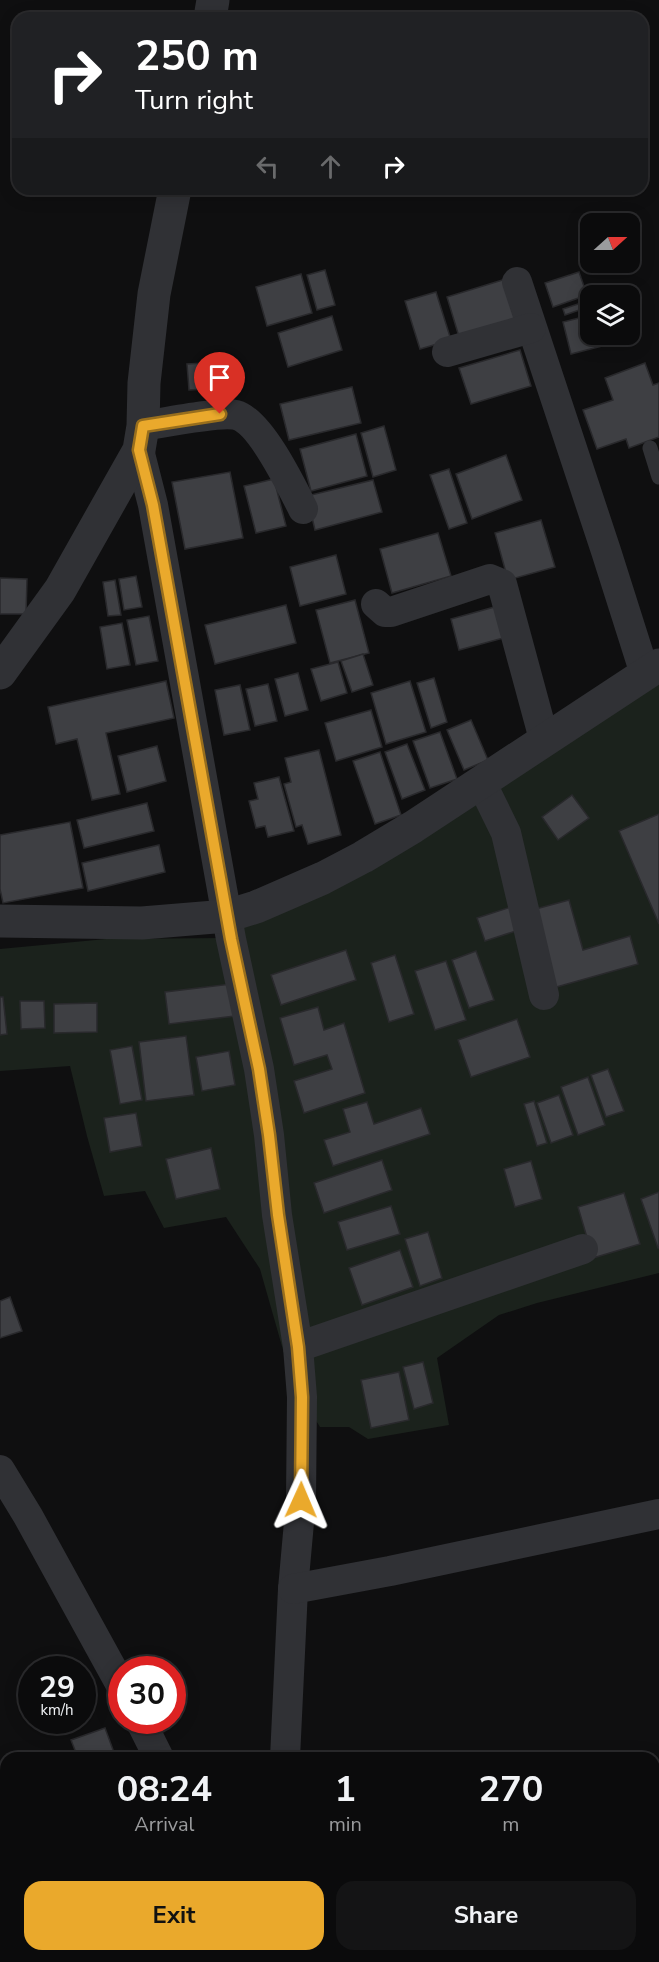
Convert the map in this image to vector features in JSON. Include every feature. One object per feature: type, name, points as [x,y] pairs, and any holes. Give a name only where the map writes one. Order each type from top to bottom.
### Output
[{"type":"street","points":[[174,195],[154,294],[144,383],[141,438],[231,938],[259,1069],[298,1347],[302,1397],[301,1500],[293,1589],[285,1752]]},
{"type":"street","points":[[231,938],[256,907],[333,873],[413,827],[486,791],[544,739],[652,670],[606,551],[517,282]]},
{"type":"street","points":[[447,352],[531,328]]},
{"type":"street","points":[[0,673],[60,590],[141,438],[220,414],[236,415],[245,419],[258,433],[284,471],[303,509]]},
{"type":"street","points":[[376,604],[385,612],[391,612],[490,579],[502,584],[544,739]]},
{"type":"street","points":[[486,791],[506,833],[544,995]]},
{"type":"street","points":[[0,921],[142,923],[231,938]]},
{"type":"street","points":[[298,1347],[583,1249]]},
{"type":"street","points":[[0,1470],[108,1662]]},
{"type":"street","points":[[293,1589],[401,1569],[659,1514]]},
{"type":"street","points":[[147,1734],[156,1752]]},
{"type":"lane","points":[[650,448],[659,477]]},
{"type":"shaded area","points":[[659,663],[659,1273],[537,1303],[499,1315],[437,1358],[449,1425],[368,1439],[349,1427],[320,1427],[307,1406],[225,914],[417,840]]},
{"type":"shaded area","points":[[226,938],[299,1406],[260,1269],[226,1217],[164,1228],[145,1191],[104,1196],[70,1066],[0,1071],[0,949],[106,939]]},
{"type":"building","points":[[325,270],[335,305],[317,310],[307,275]]},
{"type":"building","points":[[579,272],[584,285],[580,285],[580,297],[553,307],[545,283]]},
{"type":"building","points":[[301,274],[312,313],[267,326],[256,287]]},
{"type":"building","points":[[509,278],[522,321],[460,340],[447,297]]},
{"type":"building","points":[[436,292],[451,340],[420,349],[405,301]]},
{"type":"building","points":[[580,303],[580,310],[565,315],[563,309]]},
{"type":"building","points":[[332,316],[342,350],[288,367],[278,333]]},
{"type":"building","points":[[580,318],[580,345],[606,345],[571,354],[563,322]]},
{"type":"building","points":[[520,350],[531,386],[471,404],[459,368]]},
{"type":"building","points":[[223,362],[225,388],[189,390],[187,364]]},
{"type":"building","points":[[645,363],[653,385],[659,383],[659,437],[629,448],[626,439],[597,449],[583,410],[613,400],[605,378]]},
{"type":"building","points":[[352,387],[361,423],[289,440],[280,404]]},
{"type":"building","points":[[384,426],[396,470],[373,477],[361,433]]},
{"type":"building","points":[[356,434],[367,476],[311,491],[300,449]]},
{"type":"building","points":[[506,455],[522,500],[472,519],[456,474]]},
{"type":"building","points":[[449,469],[467,523],[449,529],[430,475]]},
{"type":"building","points":[[230,472],[243,538],[185,549],[172,482]]},
{"type":"building","points":[[274,479],[286,526],[256,533],[244,486]]},
{"type":"building","points":[[373,480],[382,512],[315,530],[307,496]]},
{"type":"building","points":[[541,520],[555,567],[508,580],[495,533]]},
{"type":"building","points":[[438,533],[451,576],[392,593],[380,549]]},
{"type":"building","points":[[336,555],[346,594],[300,606],[290,567]]},
{"type":"building","points":[[136,576],[142,607],[124,610],[119,579]]},
{"type":"building","points":[[0,578],[27,579],[26,614],[0,614]]},
{"type":"building","points":[[115,580],[121,615],[108,616],[103,582]]},
{"type":"building","points":[[355,600],[369,653],[330,663],[316,610]]},
{"type":"building","points":[[286,605],[296,643],[215,664],[205,625]]},
{"type":"building","points":[[498,606],[507,637],[459,650],[451,619]]},
{"type":"building","points":[[149,616],[158,661],[136,665],[127,620]]},
{"type":"building","points":[[122,623],[130,665],[107,669],[100,627]]},
{"type":"building","points":[[363,654],[373,685],[352,692],[341,661]]},
{"type":"building","points":[[338,662],[347,693],[321,701],[311,669]]},
{"type":"building","points":[[298,673],[308,710],[285,716],[275,679]]},
{"type":"building","points":[[434,678],[447,722],[431,728],[417,683]]},
{"type":"building","points":[[166,681],[174,718],[106,733],[120,794],[92,800],[77,739],[56,744],[48,707]]},
{"type":"building","points":[[410,681],[426,732],[386,744],[371,693]]},
{"type":"building","points":[[268,684],[277,721],[255,726],[246,689]]},
{"type":"building","points":[[240,685],[250,730],[224,735],[215,690]]},
{"type":"building","points":[[371,710],[382,747],[336,761],[325,723]]},
{"type":"building","points":[[471,720],[488,760],[464,770],[447,730]]},
{"type":"building","points":[[440,732],[457,779],[430,788],[413,741]]},
{"type":"building","points":[[407,744],[425,790],[402,799],[385,752]]},
{"type":"building","points":[[157,746],[166,781],[127,792],[118,756]]},
{"type":"building","points":[[319,750],[341,835],[308,844],[302,825],[296,827],[284,784],[291,782],[285,758]]},
{"type":"building","points":[[380,752],[401,815],[375,824],[353,761]]},
{"type":"building","points":[[279,777],[294,831],[268,837],[265,826],[256,828],[249,801],[258,799],[254,783]]},
{"type":"building","points":[[572,795],[589,818],[558,840],[542,817]]},
{"type":"building","points":[[147,803],[154,831],[84,848],[77,820]]},
{"type":"building","points":[[659,814],[659,924],[619,831]]},
{"type":"building","points":[[70,822],[83,888],[3,903],[0,889],[0,835]]},
{"type":"building","points":[[159,845],[165,872],[88,891],[82,863]]},
{"type":"building","points":[[569,900],[583,950],[630,936],[638,964],[553,988],[532,910]]},
{"type":"building","points":[[511,907],[519,930],[485,941],[477,918]]},
{"type":"building","points":[[346,950],[356,980],[281,1005],[271,975]]},
{"type":"building","points":[[476,951],[494,1000],[469,1008],[452,960]]},
{"type":"building","points":[[395,955],[414,1014],[389,1022],[371,963]]},
{"type":"building","points":[[446,961],[466,1020],[435,1030],[415,971]]},
{"type":"building","points":[[231,984],[235,1016],[169,1024],[165,992]]},
{"type":"building","points":[[0,997],[3,997],[7,1034],[0,1035]]},
{"type":"building","points":[[20,1001],[44,1001],[45,1028],[21,1029]]},
{"type":"building","points":[[97,1003],[97,1032],[54,1033],[54,1004]]},
{"type":"building","points":[[318,1007],[324,1030],[344,1023],[365,1093],[304,1113],[294,1081],[332,1069],[327,1055],[294,1065],[280,1018]]},
{"type":"building","points":[[517,1019],[530,1057],[471,1077],[458,1040]]},
{"type":"building","points":[[186,1036],[194,1095],[146,1101],[139,1042]]},
{"type":"building","points":[[132,1046],[142,1100],[120,1104],[110,1050]]},
{"type":"building","points":[[229,1051],[235,1085],[202,1091],[196,1057]]},
{"type":"building","points":[[608,1069],[624,1111],[606,1117],[591,1075]]},
{"type":"building","points":[[588,1077],[605,1125],[578,1135],[561,1087]]},
{"type":"building","points":[[559,1095],[573,1135],[551,1143],[537,1103]]},
{"type":"building","points":[[534,1101],[547,1143],[537,1146],[524,1104]]},
{"type":"building","points":[[367,1102],[374,1124],[421,1108],[430,1134],[333,1166],[324,1140],[350,1132],[343,1109]]},
{"type":"building","points":[[136,1113],[142,1146],[110,1152],[104,1118]]},
{"type":"building","points":[[211,1148],[220,1189],[176,1199],[166,1159]]},
{"type":"building","points":[[382,1160],[392,1190],[324,1213],[314,1183]]},
{"type":"building","points":[[531,1161],[542,1199],[515,1207],[504,1169]]},
{"type":"building","points":[[659,1192],[659,1248],[658,1248],[641,1199]]},
{"type":"building","points":[[624,1193],[640,1244],[593,1258],[578,1207]]},
{"type":"building","points":[[391,1206],[400,1234],[347,1250],[338,1222]]},
{"type":"building","points":[[428,1232],[442,1278],[420,1286],[405,1239]]},
{"type":"building","points":[[400,1250],[413,1287],[362,1305],[349,1268]]},
{"type":"building","points":[[10,1297],[22,1331],[0,1338],[0,1301]]},
{"type":"building","points":[[423,1362],[433,1403],[414,1409],[403,1367]]},
{"type":"building","points":[[399,1372],[409,1420],[371,1428],[361,1380]]},
{"type":"building","points":[[105,1728],[114,1752],[76,1752],[71,1740],[88,1734],[96,1734],[96,1731]]},
{"type":"route","points":[[220,414],[143,426],[139,450],[153,505],[231,939],[263,1091],[278,1215],[298,1347],[302,1397],[301,1500]]}]
